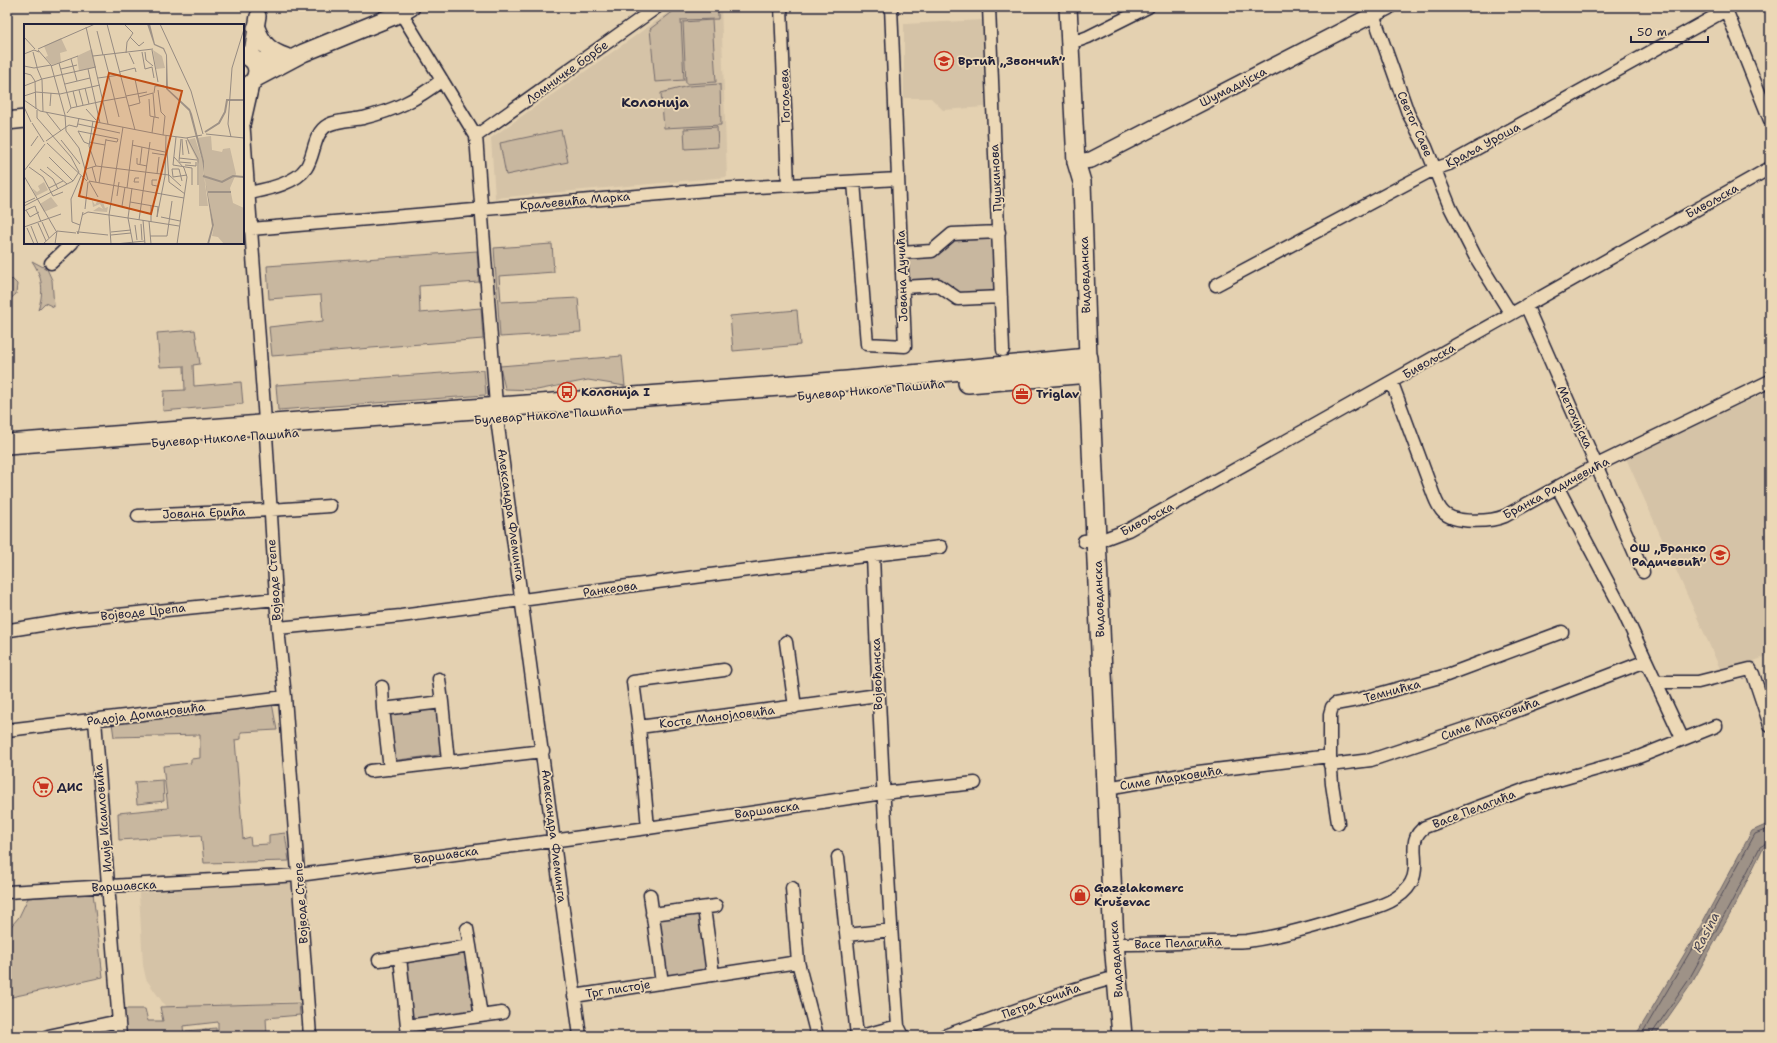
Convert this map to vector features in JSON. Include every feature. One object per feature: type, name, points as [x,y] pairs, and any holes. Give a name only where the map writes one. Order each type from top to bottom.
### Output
[{"type":"main road","name":"Видовданска","points":[[1068,7],[1076,162],[1072,172],[1071,189],[1083,366],[1090,540],[1114,943],[1110,978],[1122,1036]]},
{"type":"main road","points":[[250,71],[295,55],[406,10]]},
{"type":"main road","points":[[259,17],[264,44],[270,50],[295,55]]},
{"type":"main road","points":[[7,121],[24,119]]},
{"type":"main road","name":"Булевар Николе Пашића","points":[[7,444],[266,430],[1083,366]]},
{"type":"main road","name":"Булевар Николе Пашића","points":[[7,455],[266,430]]},
{"type":"main road","name":"Видовданска","points":[[1103,776],[1110,978],[1109,1036]]},
{"type":"street","name":"Ломничке борбе","points":[[476,136],[657,7]]},
{"type":"street","name":"Гогољева","points":[[781,7],[788,185]]},
{"type":"street","name":"Јована Дучића","points":[[854,182],[867,344],[905,346],[891,7]]},
{"type":"street","name":"Пушкинова","points":[[989,7],[1004,350]]},
{"type":"street","points":[[1070,40],[1080,40],[1088,37],[1148,7]]},
{"type":"street","points":[[1725,8],[1770,120]]},
{"type":"street","name":"Краља Уроша","points":[[1216,285],[1434,169],[1449,164],[1487,144],[1725,8]]},
{"type":"street","name":"Александра Флеминга","points":[[406,10],[442,80],[476,136],[497,413],[555,839],[580,1036]]},
{"type":"street","name":"Светог Саве","points":[[1381,10],[1408,113],[1426,147],[1464,237],[1511,314]]},
{"type":"street","name":"Шумадијска","points":[[1076,162],[1091,160],[1381,10]]},
{"type":"street","points":[[244,37],[259,17]]},
{"type":"street","points":[[250,71],[259,17]]},
{"type":"street","name":"Војводе Степе","points":[[244,114],[250,71]]},
{"type":"street","points":[[249,193],[294,179],[300,174],[309,163],[320,131],[328,125],[379,114],[399,107],[419,96],[442,80]]},
{"type":"street","name":"Војводе Степе","points":[[244,133],[266,430],[278,628],[299,875],[310,1036]]},
{"type":"street","name":"Бивољска","points":[[1090,540],[1128,530],[1770,168]]},
{"type":"street","name":"Краљевића Марка","points":[[251,229],[481,208],[788,185],[898,179]]},
{"type":"street","points":[[901,253],[932,251],[952,234],[999,232]]},
{"type":"street","points":[[51,263],[71,244]]},
{"type":"street","points":[[903,287],[938,285],[958,299],[1002,297]]},
{"type":"street","name":"Метохијска","points":[[1526,305],[1573,416],[1597,465],[1643,572]]},
{"type":"street","name":"Бранка Радичевића","points":[[1392,382],[1434,496],[1443,512],[1453,518],[1475,521],[1498,519],[1558,488],[1597,465],[1770,382]]},
{"type":"street","points":[[1558,488],[1608,581],[1646,661],[1658,682],[1682,738]]},
{"type":"street","name":"Јована Ерића","points":[[138,516],[330,506]]},
{"type":"street","name":"Ранкеова","points":[[278,628],[401,616],[756,569],[941,547]]},
{"type":"street","name":"Војвођанска","points":[[873,555],[883,793],[891,930],[900,1031]]},
{"type":"street","name":"Војводе Црепа","points":[[10,630],[78,619],[276,599]]},
{"type":"street","name":"Темнићка","points":[[1338,823],[1330,760],[1330,714],[1332,707],[1336,704],[1365,698],[1448,675],[1562,632]]},
{"type":"street","points":[[786,642],[795,707]]},
{"type":"street","name":"Симе Марковића","points":[[1103,776],[1198,772],[1330,760],[1370,760],[1503,716],[1646,661]]},
{"type":"street","points":[[1658,682],[1698,682],[1750,669],[1770,725]]},
{"type":"street","points":[[648,828],[639,727],[633,682],[724,670]]},
{"type":"street","points":[[439,679],[448,761]]},
{"type":"street","points":[[382,687],[390,768]]},
{"type":"street","name":"Косте Манојловића","points":[[639,727],[878,695]]},
{"type":"street","name":"Радоја Домановића","points":[[7,730],[285,697]]},
{"type":"street","points":[[383,709],[442,702]]},
{"type":"street","name":"Илије Исаиловића","points":[[95,720],[120,1036]]},
{"type":"street","name":"Васе Пелагића","points":[[1114,943],[1246,941],[1324,924],[1381,905],[1396,898],[1410,886],[1415,872],[1414,840],[1418,832],[1425,828],[1526,789],[1636,758],[1682,738],[1716,726]]},
{"type":"street","points":[[370,771],[543,751]]},
{"type":"street","points":[[883,793],[975,783]]},
{"type":"street","name":"Варшавска","points":[[7,892],[299,875],[555,839],[648,828],[883,793]]},
{"type":"street","points":[[838,857],[857,1036]]},
{"type":"street","points":[[792,888],[798,962],[817,1036]]},
{"type":"street","name":"Трг пистоје","points":[[650,895],[662,983]]},
{"type":"street","points":[[652,914],[710,907],[713,974]]},
{"type":"street","points":[[467,929],[481,1016]]},
{"type":"street","points":[[846,935],[891,930]]},
{"type":"street","points":[[379,960],[470,946]]},
{"type":"street","points":[[400,957],[408,1031],[502,1013]]},
{"type":"street","name":"Трг пистоје","points":[[574,996],[798,962]]},
{"type":"street","name":"Петра Кочића","points":[[944,1036],[1072,990],[1110,978]]},
{"type":"street","points":[[48,1036],[119,1021]]},
{"type":"street","points":[[860,1036],[900,1031]]},
{"type":"shaded area","points":[[676,7],[721,7],[727,177],[495,198],[491,138]]},
{"type":"shaded area","points":[[679,7],[718,7],[718,19],[681,20],[684,80],[655,82],[650,29]]},
{"type":"shaded area","points":[[712,20],[716,82],[686,84],[683,22]]},
{"type":"shaded area","name":"Вртић „Звончић”","points":[[982,20],[985,107],[943,110],[931,98],[904,98],[904,24]]},
{"type":"shaded area","points":[[720,84],[721,125],[664,128],[661,93],[688,86]]},
{"type":"shaded area","points":[[717,127],[718,147],[685,149],[684,129]]},
{"type":"shaded area","points":[[561,130],[568,162],[506,175],[500,143]]},
{"type":"shaded area","points":[[999,232],[1001,297],[958,299],[938,285],[903,287],[901,253],[932,251],[952,234]]},
{"type":"shaded area","points":[[552,244],[554,272],[499,276],[501,302],[578,298],[581,332],[500,337],[494,248]]},
{"type":"shaded area","points":[[477,251],[479,282],[419,286],[420,313],[481,308],[483,339],[272,356],[269,327],[323,321],[321,295],[269,299],[267,266]]},
{"type":"shaded area","points":[[32,261],[47,269],[52,280],[54,307],[45,303],[38,310],[42,291],[36,267]]},
{"type":"shaded area","points":[[12,279],[17,284],[16,294],[7,302],[7,284]]},
{"type":"shaded area","points":[[797,310],[800,345],[733,351],[730,316]]},
{"type":"shaded area","points":[[195,330],[200,364],[193,365],[194,386],[241,382],[243,404],[163,411],[164,391],[185,390],[184,366],[160,367],[157,333]]},
{"type":"shaded area","points":[[622,356],[625,386],[588,380],[537,390],[505,389],[500,366]]},
{"type":"shaded area","points":[[484,370],[486,395],[278,410],[276,385]]},
{"type":"shaded area","name":"ОШ „Бранко Радичевић”","points":[[1770,391],[1770,655],[1722,673],[1625,456]]},
{"type":"shaded area","points":[[272,703],[277,730],[241,732],[241,739],[235,740],[243,839],[250,837],[251,845],[269,844],[269,835],[285,833],[289,861],[204,863],[201,835],[119,840],[118,813],[168,808],[163,766],[191,763],[191,759],[200,758],[200,735],[114,737],[112,723],[205,714]]},
{"type":"shaded area","points":[[434,707],[438,709],[442,751],[439,755],[398,760],[393,759],[390,716],[393,712]]},
{"type":"shaded area","points":[[163,780],[164,801],[137,804],[135,782]]},
{"type":"shaded area","points":[[291,882],[300,1001],[168,1010],[146,979],[143,965],[139,893]]},
{"type":"shaded area","points":[[93,893],[103,977],[7,998],[7,931],[19,917],[28,898]]},
{"type":"shaded area","points":[[700,913],[707,971],[664,976],[657,918]]},
{"type":"shaded area","points":[[458,952],[466,956],[474,1007],[471,1012],[419,1020],[412,1016],[406,967],[408,963],[413,960]]},
{"type":"shaded area","points":[[299,1003],[300,1015],[266,1018],[267,1036],[218,1036],[218,1022],[183,1026],[184,1036],[126,1036],[124,1009],[145,1009],[148,1021],[163,1021],[160,1007]]},
{"type":"shaded area","points":[[216,1028],[216,1036],[186,1036],[186,1031]]},
{"type":"water","name":"Rasina","points":[[1770,823],[1770,844],[1763,848],[1734,907],[1692,983],[1655,1036],[1632,1036],[1639,1030],[1694,938],[1752,831]]},
{"type":"place","name":"Вртић „Звончић”","points":[[944,61]]},
{"type":"place","name":"Колонија I","points":[[567,392]]},
{"type":"place","name":"Triglav","points":[[1022,394]]},
{"type":"place","name":"ОШ „Бранко Радичевић”","points":[[1720,555]]},
{"type":"place","name":"ДИС","points":[[43,787]]},
{"type":"place","name":"Gazelakomerc Kruševac","points":[[1080,895]]},
{"type":"district","name":"Колонија","points":[[655,102]]}]
